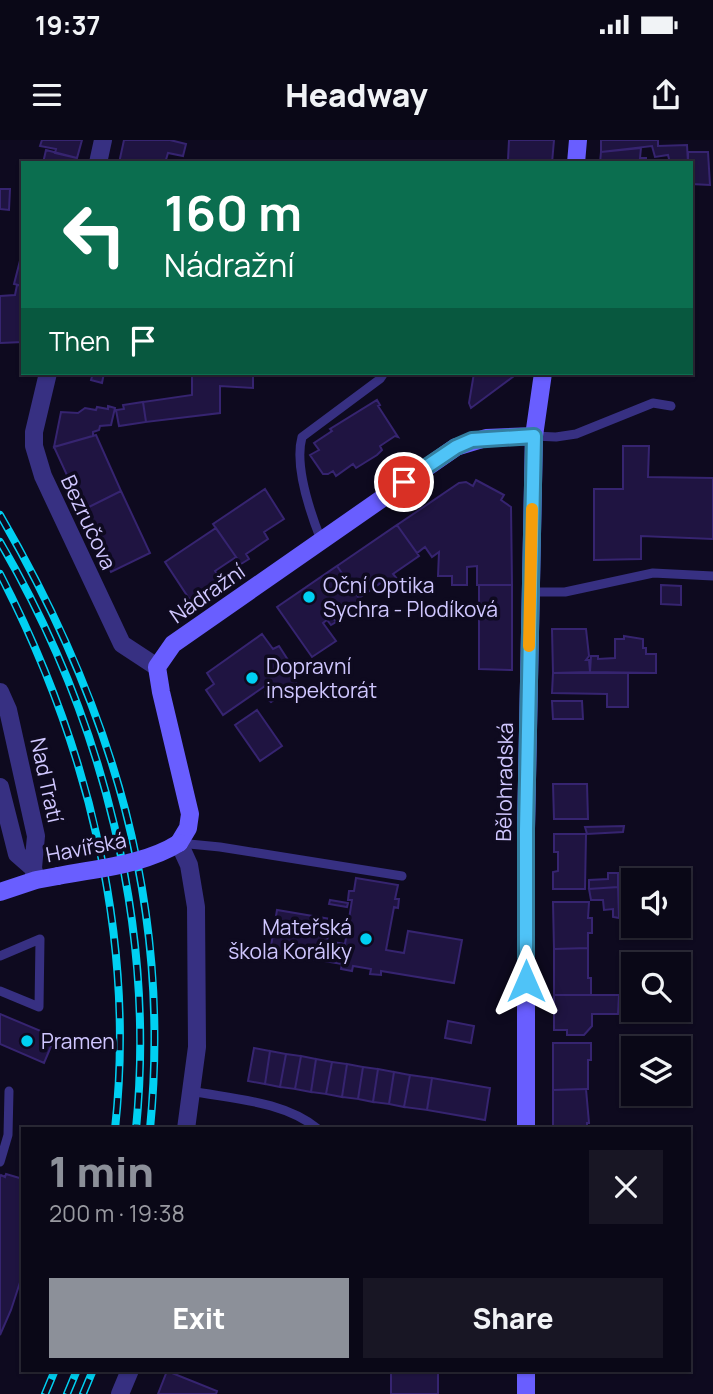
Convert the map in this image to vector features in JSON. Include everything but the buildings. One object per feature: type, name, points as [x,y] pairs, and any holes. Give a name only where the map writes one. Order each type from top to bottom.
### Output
[{"type":"street","points":[[98,161],[103,140]]},
{"type":"street","points":[[576,161],[578,140]]},
{"type":"street","name":"Bezručova","points":[[48,375],[34,432],[34,446],[43,476],[122,644],[158,667]]},
{"type":"street","points":[[534,436],[543,375]]},
{"type":"street","name":"Nádražní","points":[[158,667],[173,645],[456,447],[486,438],[534,436]]},
{"type":"street","name":"Bělohradská","points":[[526,1127],[526,829],[534,436]]},
{"type":"street","points":[[158,667],[161,692],[190,814],[188,828],[179,843],[189,865],[196,907],[197,1047],[187,1127]]},
{"type":"street","name":"Nad Tratí","points":[[0,692],[8,710],[36,836],[35,874]]},
{"type":"street","points":[[0,787],[17,854],[35,874]]},
{"type":"street","name":"Havířská","points":[[0,892],[35,874],[58,876],[148,858],[164,853],[179,843]]},
{"type":"street","points":[[120,1394],[129,1372]]},
{"type":"street","points":[[526,1372],[526,1394]]},
{"type":"lane","points":[[321,540],[312,516],[301,469],[299,448],[302,437],[382,375]]},
{"type":"lane","points":[[534,436],[576,434],[653,403],[671,406]]},
{"type":"lane","points":[[530,592],[565,592],[653,573],[713,576]]},
{"type":"lane","points":[[179,843],[402,876]]},
{"type":"lane","points":[[0,956],[40,939],[39,1007],[0,991]]},
{"type":"lane","points":[[0,1162],[8,1135],[9,1091]]},
{"type":"lane","points":[[191,1091],[275,1107],[304,1117],[316,1127]]},
{"type":"railway","points":[[0,515],[40,588],[74,661],[102,735],[125,810],[142,887],[152,965],[154,1046],[150,1127]]},
{"type":"railway","points":[[0,542],[36,609],[68,679],[94,751],[114,825],[129,900],[138,976],[140,1052],[136,1127]]},
{"type":"railway","points":[[0,574],[58,705],[81,774],[98,843],[111,914],[118,985],[120,1057],[115,1127]]},
{"type":"railway","points":[[45,1394],[54,1372]]},
{"type":"railway","points":[[67,1394],[76,1372]]},
{"type":"railway","points":[[83,1394],[92,1372]]},
{"type":"slow traffic","points":[[529,646],[532,509]]},
{"type":"place","name":"Oční Optika Sychra - Plodíková","points":[[309,597]]},
{"type":"place","name":"Dopravní inspektorát","points":[[252,678]]},
{"type":"place","name":"Mateřská škola Korálky","points":[[366,939]]},
{"type":"place","name":"Pramen","points":[[27,1041]]},
{"type":"route","points":[[404,482],[456,447],[472,440],[534,436],[526,829],[526,981]]}]
